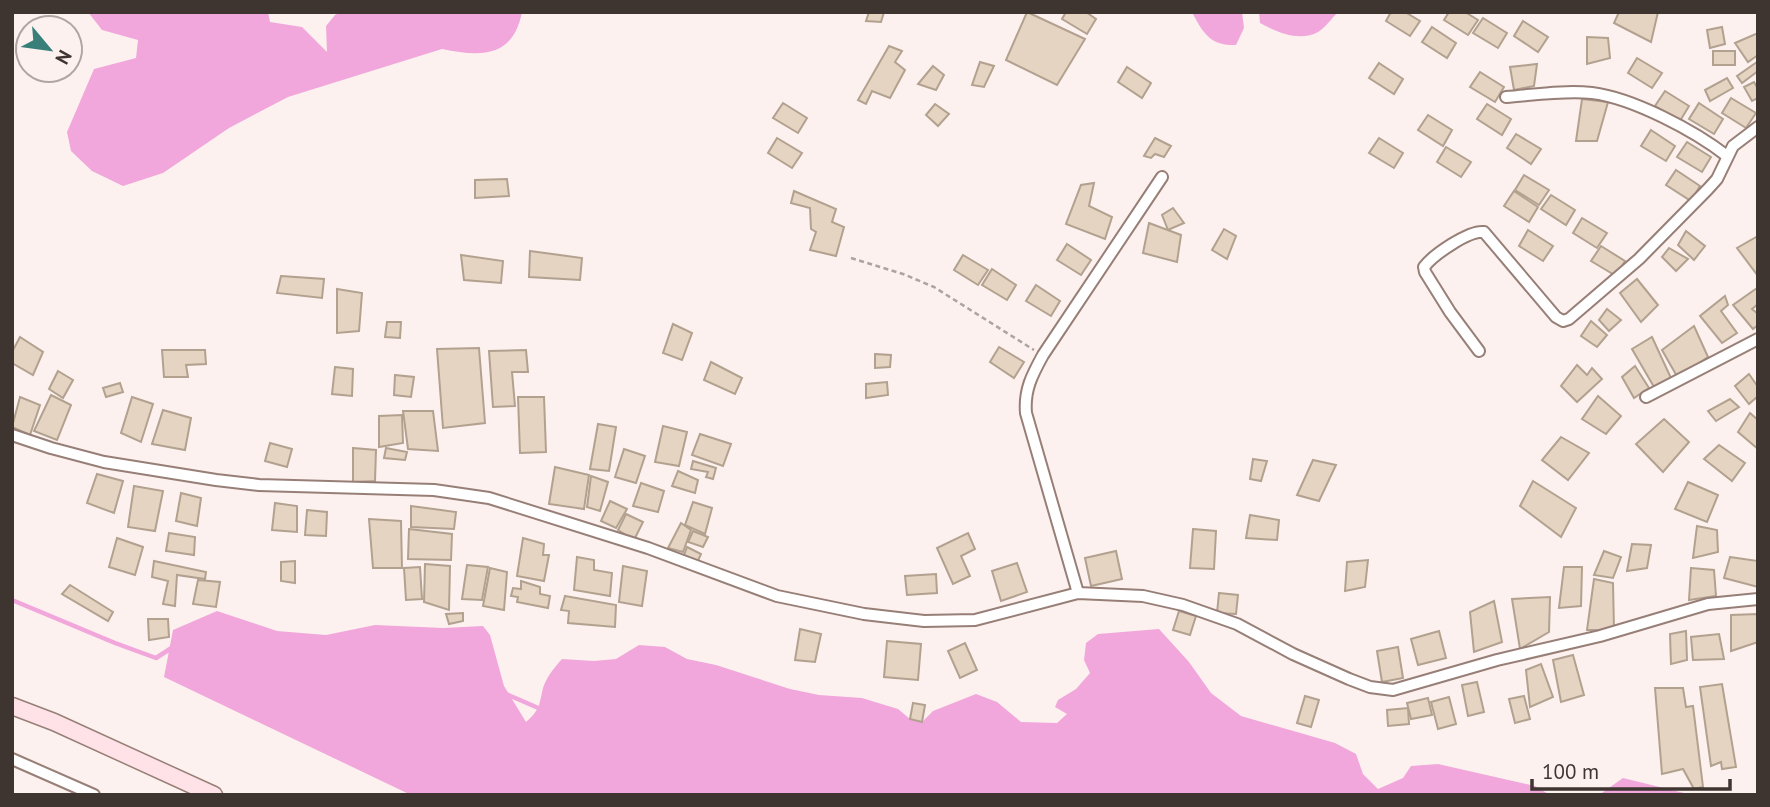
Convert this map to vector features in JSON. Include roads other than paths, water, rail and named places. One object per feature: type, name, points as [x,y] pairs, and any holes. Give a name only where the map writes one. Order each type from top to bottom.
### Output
[{"type":"street","points":[[1506,97],[1592,93],[1614,98],[1689,129],[1727,156]]},
{"type":"street","points":[[1479,352],[1450,313],[1425,272],[1424,267],[1430,260],[1472,233],[1484,232],[1556,317],[1563,321],[1569,319],[1639,259],[1708,189],[1717,179],[1733,146],[1758,127]]},
{"type":"street","points":[[1078,593],[1026,413],[1025,397],[1029,380],[1042,355],[1163,177]]},
{"type":"street","points":[[1646,397],[1758,338]]},
{"type":"street","points":[[12,435],[104,462],[216,480],[259,485],[434,490],[489,498],[648,548],[777,596],[864,614],[924,621],[975,620],[1078,593],[1143,596],[1183,605],[1237,625],[1293,654],[1370,687],[1393,690],[1497,660],[1600,636],[1708,604],[1758,599]]},
{"type":"street","points":[[12,706],[54,722],[214,795]]},
{"type":"street","points":[[12,759],[94,795]]},
{"type":"waterway","points":[[12,600],[156,658],[173,647]]},
{"type":"waterway","points":[[506,694],[543,710]]}]
